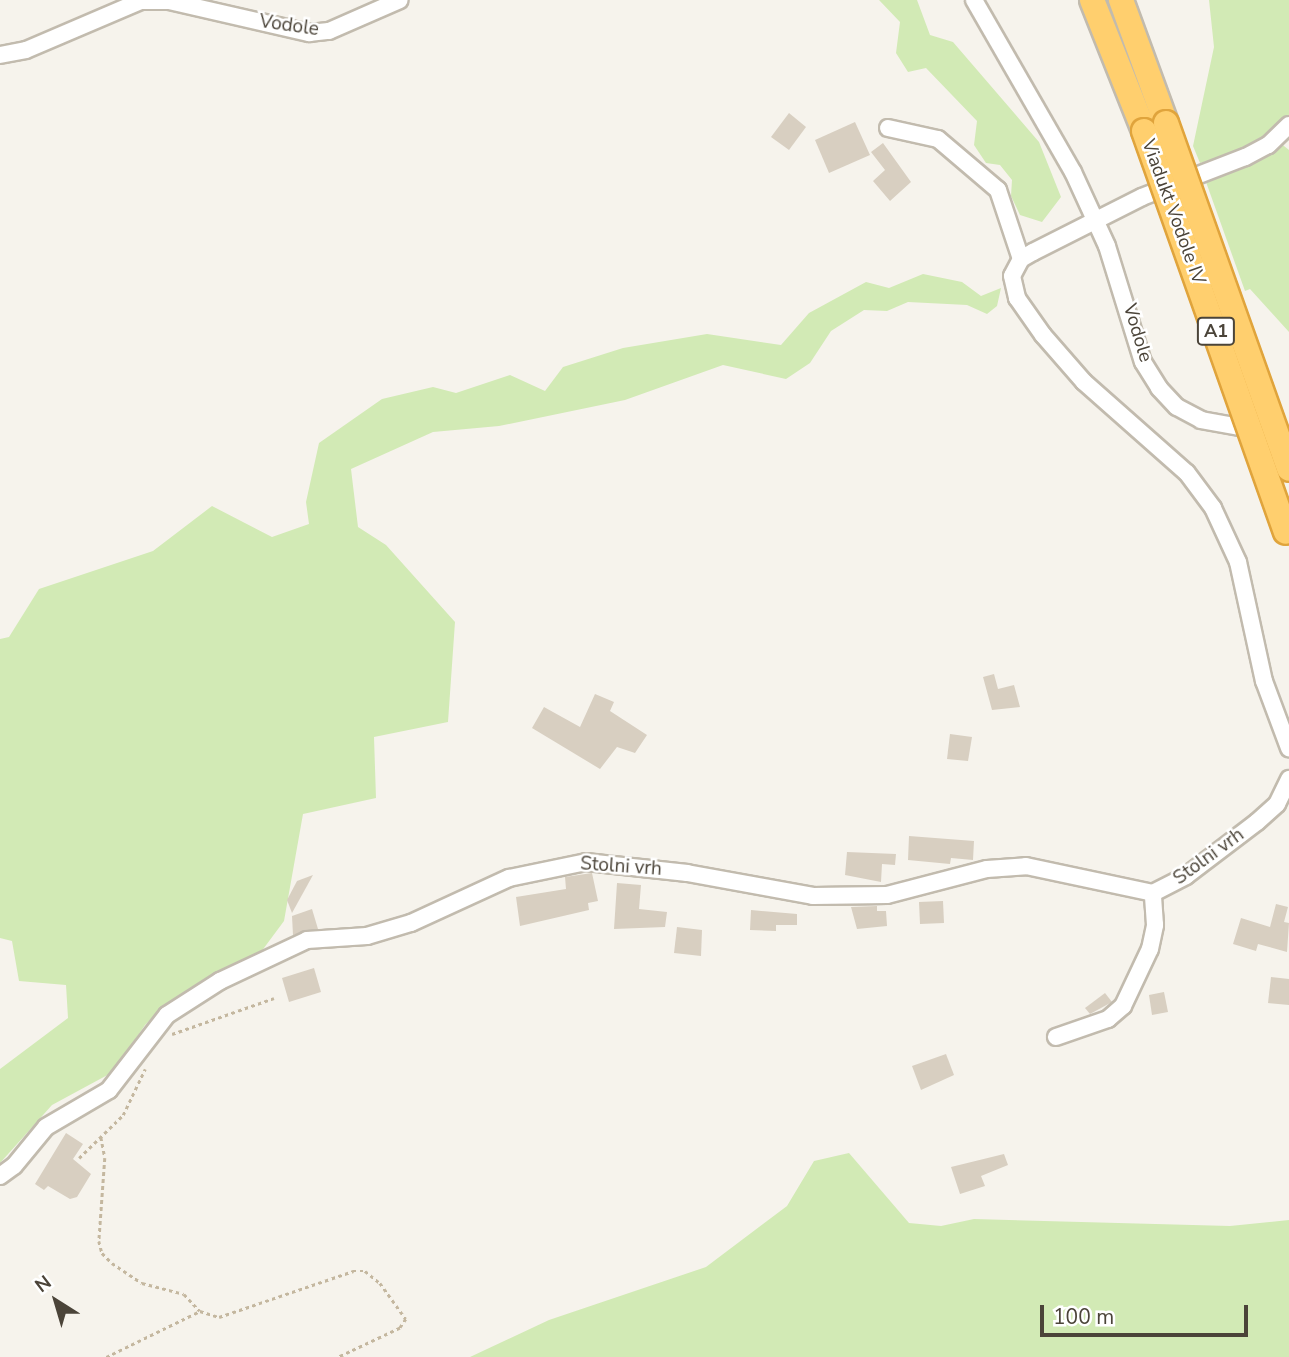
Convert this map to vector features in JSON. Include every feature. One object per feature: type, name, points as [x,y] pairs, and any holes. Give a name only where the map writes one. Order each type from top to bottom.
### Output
[{"type":"highway","name":"A1","points":[[1092,0],[1155,127]]},
{"type":"highway","name":"A1","points":[[1121,0],[1155,127]]},
{"type":"highway","name":"Viadukt Vodole IV","points":[[1155,127],[1289,469]]},
{"type":"highway","name":"Viadukt Vodole IV","points":[[1155,127],[1287,537]]},
{"type":"street","name":"Vodole","points":[[0,55],[26,50],[141,1],[169,1],[309,33],[329,31],[400,0]]},
{"type":"street","name":"Vodole","points":[[974,0],[1051,130],[1097,222],[1125,295],[1143,362],[1159,388],[1177,407],[1201,420],[1289,435]]},
{"type":"street","points":[[1021,259],[1142,197],[1245,157],[1268,145],[1289,125]]},
{"type":"street","points":[[888,128],[937,139],[998,190],[1021,259],[1012,285],[1043,335],[1101,399],[1187,473],[1224,527],[1238,562],[1264,681],[1289,748]]},
{"type":"street","name":"Stolni vrh","points":[[0,1176],[14,1166],[46,1127],[117,1082],[167,1015],[220,981],[307,940],[368,936],[411,923],[509,878],[550,866],[586,862],[687,873],[813,896],[853,898],[887,895],[987,869],[1026,866],[1153,893],[1186,876],[1257,822],[1277,804],[1289,779]]},
{"type":"street","points":[[1056,1037],[1108,1019],[1123,1006],[1150,949],[1155,925],[1153,893]]},
{"type":"path","points":[[163,1039],[274,998]]},
{"type":"path","points":[[79,1158],[123,1115],[133,1102],[132,1093]]},
{"type":"path","points":[[101,1137],[106,1158],[99,1241],[102,1253],[142,1283],[184,1294],[200,1311],[219,1317],[235,1315],[352,1271],[365,1271],[380,1283],[406,1319],[400,1328],[339,1357]]},
{"type":"path","points":[[106,1357],[200,1311]]},
{"type":"green space","points":[[879,0],[917,0],[930,35],[953,42],[1039,142],[1061,197],[1042,222],[1020,215],[1011,196],[1012,180],[1000,165],[986,163],[974,145],[977,121],[926,68],[908,72],[896,53],[900,22]]},
{"type":"green space","points":[[1209,0],[1289,0],[1289,117],[1278,131],[1240,153],[1200,163],[1193,146],[1214,47]]},
{"type":"green space","points":[[1279,142],[1289,150],[1289,332],[1250,289],[1245,291],[1206,182]]},
{"type":"green space","points":[[923,274],[962,282],[981,296],[1001,288],[997,306],[987,314],[967,305],[908,302],[887,311],[864,310],[831,331],[810,363],[786,379],[723,365],[625,400],[499,426],[433,432],[351,469],[358,527],[386,545],[455,622],[448,722],[374,737],[376,798],[303,814],[284,921],[261,952],[166,1004],[145,1025],[113,1072],[52,1105],[0,1163],[0,1069],[68,1018],[66,985],[19,981],[12,941],[0,938],[0,639],[9,637],[39,589],[153,551],[212,506],[272,537],[309,524],[306,502],[319,443],[382,399],[433,387],[456,393],[510,375],[545,391],[563,367],[623,348],[707,334],[781,345],[809,313],[866,282],[889,288]]},
{"type":"green space","points":[[849,1153],[909,1223],[941,1226],[974,1219],[1230,1226],[1289,1220],[1289,1357],[470,1357],[549,1320],[706,1267],[787,1206],[814,1161]]},
{"type":"building","points":[[789,113],[806,127],[789,150],[771,137]]},
{"type":"building","points":[[855,122],[870,155],[829,173],[815,140]]},
{"type":"building","points":[[883,143],[911,182],[890,201],[873,181],[885,170],[871,152]]},
{"type":"building","points":[[994,674],[998,689],[1014,685],[1020,707],[992,710],[983,677]]},
{"type":"building","points":[[595,694],[614,702],[610,711],[647,735],[635,753],[617,747],[600,769],[532,728],[544,707],[580,727]]},
{"type":"building","points":[[950,734],[972,737],[968,761],[947,759]]},
{"type":"building","points":[[909,836],[974,841],[973,860],[951,858],[950,864],[908,860]]},
{"type":"building","points":[[847,852],[896,854],[895,865],[882,864],[881,882],[845,875]]},
{"type":"building","points":[[592,873],[598,901],[588,903],[589,910],[520,926],[516,897],[566,889],[565,877]]},
{"type":"building","points":[[313,875],[292,913],[287,900],[297,881]]},
{"type":"building","points":[[617,883],[641,885],[639,909],[667,912],[665,927],[614,929]]},
{"type":"building","points":[[943,901],[944,923],[920,924],[919,902]]},
{"type":"building","points":[[1276,904],[1288,907],[1284,922],[1289,923],[1287,952],[1258,944],[1256,951],[1233,944],[1241,918],[1270,927]]},
{"type":"building","points":[[877,906],[877,911],[886,911],[887,926],[857,929],[851,907]]},
{"type":"building","points":[[312,909],[318,929],[293,935],[292,916]]},
{"type":"building","points":[[751,910],[797,914],[797,925],[776,925],[776,931],[750,930]]},
{"type":"building","points":[[677,927],[702,930],[701,956],[674,953]]},
{"type":"building","points":[[314,968],[321,992],[289,1002],[282,978]]},
{"type":"building","points":[[1271,977],[1289,979],[1289,1005],[1268,1003]]},
{"type":"building","points":[[1164,992],[1168,1012],[1152,1015],[1149,995]]},
{"type":"building","points":[[1105,993],[1112,1002],[1090,1014],[1085,1008]]},
{"type":"building","points":[[946,1054],[954,1075],[921,1090],[912,1066]]},
{"type":"building","points":[[66,1133],[83,1144],[73,1159],[91,1174],[77,1197],[70,1199],[48,1186],[44,1190],[35,1184]]},
{"type":"building","points":[[1004,1154],[1008,1165],[981,1176],[985,1186],[960,1194],[951,1167]]}]
